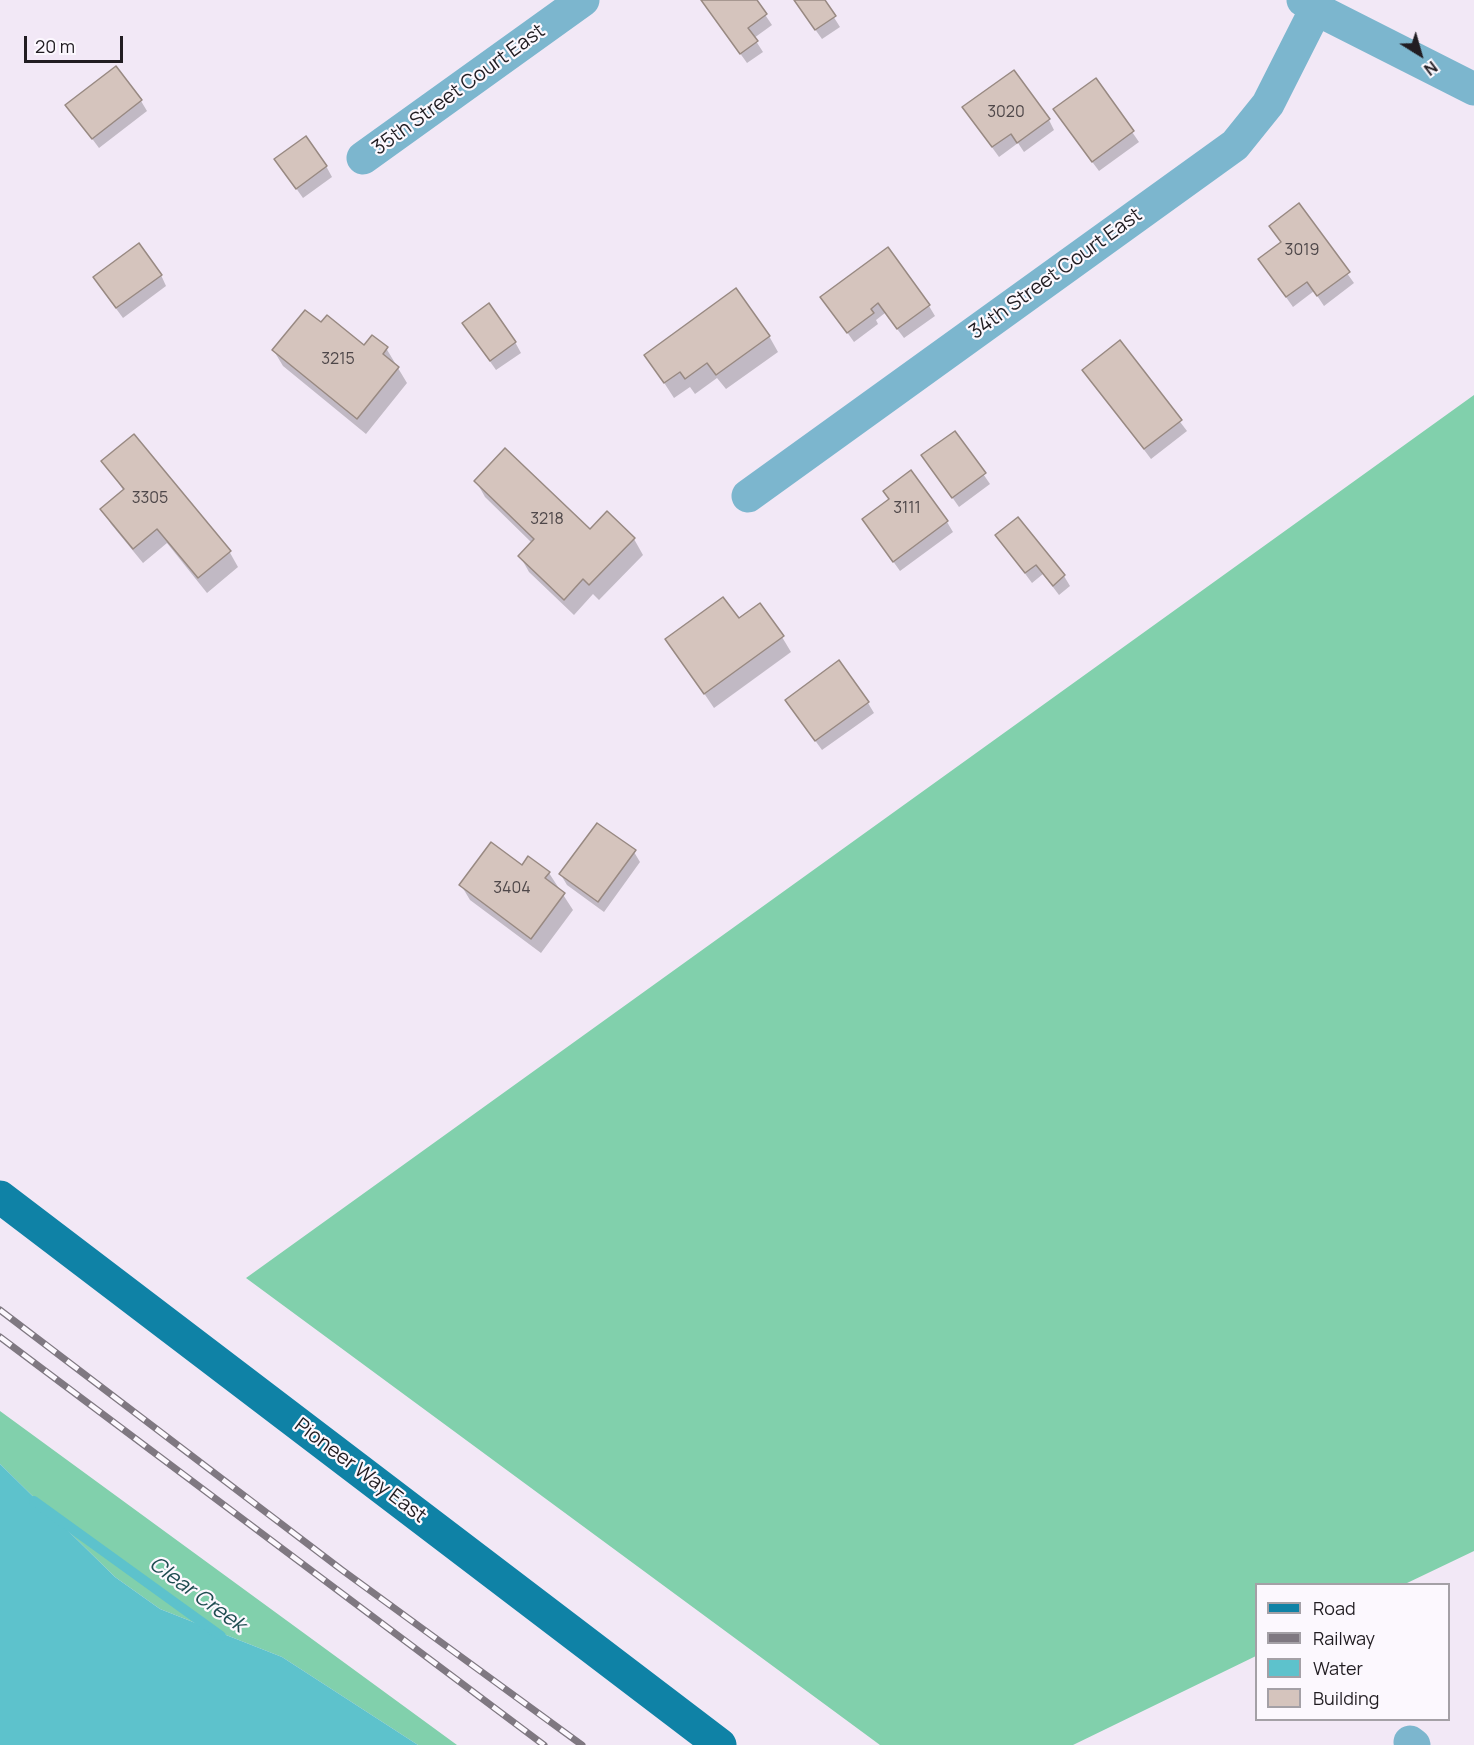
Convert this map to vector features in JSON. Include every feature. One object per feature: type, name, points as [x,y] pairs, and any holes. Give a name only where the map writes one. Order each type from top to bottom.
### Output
[{"type":"main road","name":"Pioneer Way East","points":[[0,1197],[720,1745]]},
{"type":"street","name":"35th Street Court East","points":[[363,158],[583,0]]},
{"type":"street","points":[[1309,4],[1474,89]]},
{"type":"street","name":"34th Street Court East","points":[[748,496],[1235,145],[1268,104],[1309,4]]},
{"type":"green space","points":[[1474,395],[1474,1551],[1407,1583],[1255,1583],[1255,1656],[1073,1745],[880,1745],[246,1278]]},
{"type":"green space","points":[[0,1411],[457,1745],[418,1745],[282,1657],[160,1609],[115,1577],[0,1464]]},
{"type":"water","points":[[0,1464],[115,1577],[160,1609],[282,1657],[418,1745],[0,1745]]},
{"type":"building","points":[[701,0],[757,0],[767,14],[748,28],[758,41],[740,54]]},
{"type":"building","points":[[794,0],[825,0],[836,16],[815,30]]},
{"type":"building","points":[[116,66],[142,100],[92,139],[65,105]]},
{"type":"building","points":[[1014,70],[1050,119],[1017,143],[1011,134],[992,147],[962,107]]},
{"type":"building","points":[[1096,78],[1134,131],[1092,162],[1053,109]]},
{"type":"building","points":[[306,136],[327,166],[296,189],[274,159]]},
{"type":"building","points":[[1299,203],[1350,272],[1317,296],[1307,282],[1286,297],[1258,259],[1281,242],[1269,226]]},
{"type":"building","points":[[139,243],[162,275],[116,308],[93,277]]},
{"type":"building","points":[[888,247],[930,305],[897,329],[878,303],[871,309],[874,313],[847,333],[820,297]]},
{"type":"building","points":[[736,288],[770,336],[716,375],[707,363],[685,379],[680,372],[664,383],[644,355]]},
{"type":"building","points":[[489,303],[516,342],[490,361],[462,323]]},
{"type":"building","points":[[305,310],[321,322],[327,315],[364,345],[372,335],[388,347],[383,354],[399,367],[357,419],[272,350]]},
{"type":"building","points":[[1120,340],[1182,420],[1144,449],[1082,370]]},
{"type":"building","points":[[955,431],[986,473],[952,498],[921,455]]},
{"type":"building","points":[[134,434],[231,551],[198,578],[157,529],[133,549],[100,509],[124,489],[101,461]]},
{"type":"building","points":[[505,448],[590,529],[607,511],[635,538],[589,585],[583,579],[564,600],[518,556],[534,539],[474,481]]},
{"type":"building","points":[[911,470],[948,521],[893,562],[862,519],[889,499],[883,491]]},
{"type":"building","points":[[1018,517],[1065,575],[1053,586],[1036,565],[1025,573],[995,535]]},
{"type":"building","points":[[723,597],[739,618],[760,603],[784,636],[704,694],[665,639]]},
{"type":"building","points":[[839,660],[869,702],[815,741],[785,700]]},
{"type":"building","points":[[597,823],[636,850],[598,902],[559,874]]},
{"type":"building","points":[[491,842],[522,865],[528,856],[550,872],[545,878],[565,893],[531,939],[459,885]]},
{"type":"waterway","name":"Clear Creek","points":[[34,1501],[221,1636]]},
{"type":"railway","points":[[0,1310],[342,1570],[582,1745]]},
{"type":"railway","points":[[0,1337],[544,1745]]}]
